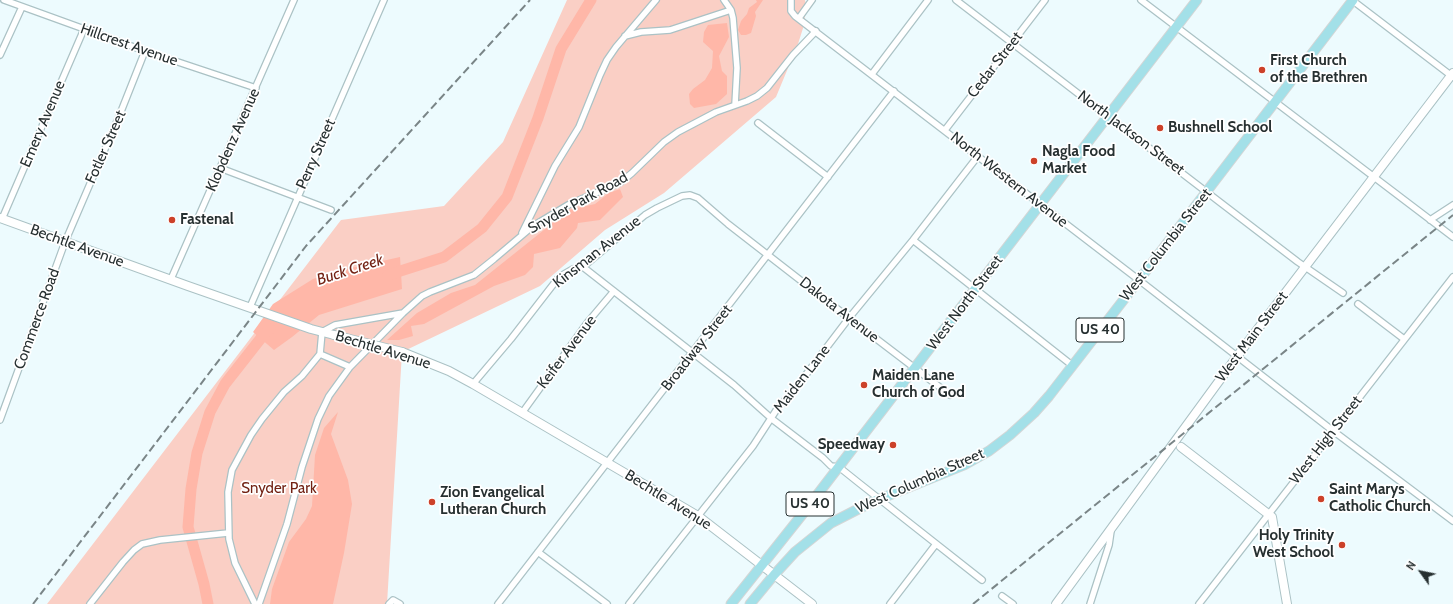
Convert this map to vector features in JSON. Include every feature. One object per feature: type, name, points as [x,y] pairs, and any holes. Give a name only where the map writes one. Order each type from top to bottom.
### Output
[{"type":"main road","name":"West North Street","points":[[731,604],[839,467],[1197,0]]},
{"type":"main road","name":"West Columbia Street","points":[[774,575],[795,552],[831,523],[880,499],[964,465],[989,451],[1010,435],[1034,413],[1073,366],[1353,0]]},
{"type":"main road","name":"West Main Street","points":[[1056,604],[1237,356],[1452,75]]},
{"type":"main road","name":"Bechtle Avenue","points":[[1,219],[264,313],[322,332],[402,352],[449,371],[698,516],[812,604]]},
{"type":"main road","points":[[1181,447],[1272,517],[1274,521],[1287,604]]},
{"type":"main road","name":"US 40","points":[[750,604],[774,575]]},
{"type":"street","name":"Hillcrest Avenue","points":[[4,0],[145,51],[256,88]]},
{"type":"street","name":"Klobdenz Avenue","points":[[171,279],[294,0]]},
{"type":"street","name":"Perry Street","points":[[250,308],[384,0]]},
{"type":"street","name":"Snyder Park Road","points":[[519,237],[554,166],[579,127],[605,65],[616,47],[656,0]]},
{"type":"street","points":[[724,0],[731,10],[733,18],[736,56],[735,105]]},
{"type":"street","name":"North Western Avenue","points":[[790,0],[791,11],[798,18],[1453,521]]},
{"type":"street","points":[[798,18],[812,0]]},
{"type":"street","points":[[872,74],[928,0]]},
{"type":"street","name":"North Jackson Street","points":[[956,0],[1343,294]]},
{"type":"street","name":"Cedar Street","points":[[945,130],[1045,0]]},
{"type":"street","points":[[1141,0],[1453,237]]},
{"type":"street","points":[[1353,0],[1452,75]]},
{"type":"street","points":[[0,55],[22,7]]},
{"type":"street","points":[[625,36],[641,32],[670,30],[731,10]]},
{"type":"street","name":"Emery Avenue","points":[[1,219],[84,29]]},
{"type":"street","name":"Snyder Park Road","points":[[259,604],[287,524],[302,467],[318,419],[330,396],[350,367],[403,313],[430,292],[474,275],[533,226],[568,206],[620,182],[632,173],[664,142],[678,132],[716,112],[757,96],[767,88],[793,55],[816,32]]},
{"type":"street","name":"Fotler Street","points":[[65,242],[120,114],[145,51]]},
{"type":"street","name":"Broadway Street","points":[[498,604],[608,464],[894,91]]},
{"type":"street","points":[[758,123],[828,177]]},
{"type":"street","name":"Maiden Lane","points":[[629,604],[753,446],[772,419],[777,409],[913,240],[978,156]]},
{"type":"street","points":[[220,168],[331,210]]},
{"type":"street","name":"Kinsman Avenue","points":[[473,384],[511,339],[553,284],[566,273],[583,267],[645,215],[682,196],[690,195],[698,198],[728,224]]},
{"type":"street","points":[[1430,220],[1452,206]]},
{"type":"street","name":"Dakota Avenue","points":[[728,224],[950,395]]},
{"type":"street","points":[[913,240],[1073,366]]},
{"type":"street","name":"Commerce Road","points":[[0,420],[65,242]]},
{"type":"street","points":[[583,267],[734,385],[772,419],[823,458],[831,466],[839,467],[982,580]]},
{"type":"street","name":"West High Street","points":[[1199,604],[1453,277]]},
{"type":"street","name":"Keifer Avenue","points":[[522,413],[587,323],[614,291]]},
{"type":"street","points":[[1358,304],[1404,339]]},
{"type":"street","points":[[255,604],[236,563],[228,533],[228,492],[232,470],[238,458],[262,419],[284,392],[302,376],[320,354],[322,332],[335,325],[403,313]]},
{"type":"street","points":[[320,354],[350,367]]},
{"type":"street","points":[[1090,604],[1109,545],[1112,526]]},
{"type":"street","points":[[90,604],[134,550],[142,544],[182,537],[228,533]]},
{"type":"street","points":[[890,604],[936,544]]},
{"type":"street","points":[[538,552],[607,604]]},
{"type":"street","points":[[1002,596],[1013,604]]},
{"type":"street","points":[[389,604],[393,600],[400,604]]},
{"type":"green space","name":"Snyder Park","points":[[567,0],[805,0],[806,5],[804,25],[798,44],[776,97],[664,193],[605,230],[540,286],[402,352],[387,604],[47,604],[341,220],[444,206],[503,142]]},
{"type":"water","points":[[756,0],[763,0],[755,12],[756,16],[751,33],[741,35],[738,30],[741,21],[747,14],[749,8],[757,2]]},
{"type":"water","points":[[727,23],[729,37],[719,56],[722,71],[727,76],[727,94],[716,104],[694,108],[690,104],[689,94],[705,80],[712,68],[713,51],[703,42],[704,32],[708,25]]},
{"type":"water","points":[[620,189],[623,197],[600,220],[578,223],[577,228],[560,248],[534,254],[533,267],[525,275],[494,286],[424,324],[411,326],[413,336],[399,340],[387,340],[417,313],[451,293],[475,285],[569,210],[595,204],[609,193]]},
{"type":"water","points":[[400,257],[402,289],[319,315],[274,350],[253,332],[273,304],[313,279],[338,271]]},
{"type":"water","points":[[338,412],[331,434],[348,480],[352,504],[344,553],[333,604],[270,604],[272,589],[289,542],[306,519],[312,506],[315,455],[324,428]]},
{"type":"waterway","name":"Buck Creek","points":[[388,275],[444,257],[482,228],[507,197],[538,118],[561,49],[591,0]]},
{"type":"waterway","name":"Buck Creek","points":[[208,604],[188,527],[191,489],[197,453],[210,412],[225,384],[265,333],[270,329]]},
{"type":"railway","points":[[33,604],[306,246],[530,0]]},
{"type":"railway","points":[[973,604],[1453,215]]},
{"type":"place","name":"First Church of the Brethren","points":[[1262,70]]},
{"type":"place","name":"Bushnell School","points":[[1160,128]]},
{"type":"place","name":"Nagla Food Market","points":[[1034,161]]},
{"type":"place","name":"Fastenal","points":[[172,220]]},
{"type":"place","name":"Maiden Lane Church of God","points":[[864,385]]},
{"type":"place","name":"Speedway","points":[[893,445]]},
{"type":"place","name":"Saint Marys Catholic Church","points":[[1321,499]]},
{"type":"place","name":"Zion Evangelical Lutheran Church","points":[[432,502]]},
{"type":"place","name":"Holy Trinity West School","points":[[1342,545]]}]
